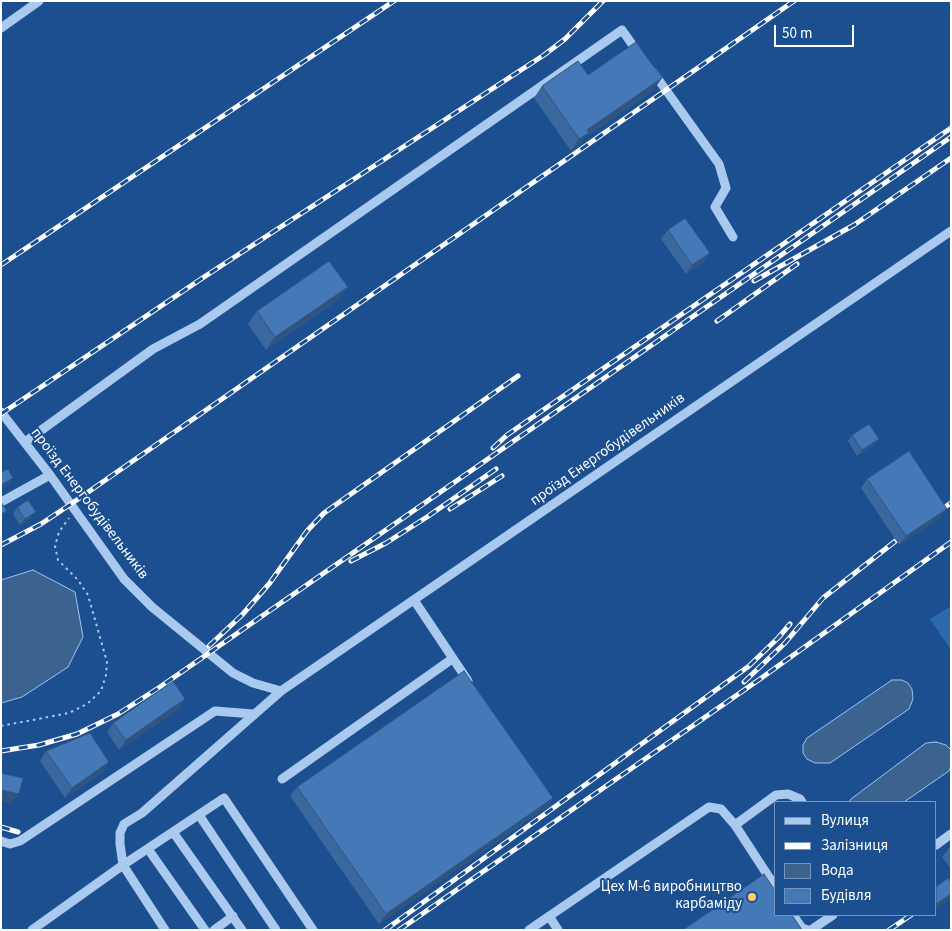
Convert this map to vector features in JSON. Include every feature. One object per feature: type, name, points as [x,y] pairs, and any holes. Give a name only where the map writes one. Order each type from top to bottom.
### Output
[{"type":"street","points":[[1,28],[38,1]]},
{"type":"street","points":[[25,442],[153,349],[200,324],[622,30],[719,164],[726,188],[715,207],[733,237]]},
{"type":"street","name":"проїзд Енергобудівельників","points":[[123,865],[120,833],[124,824],[142,813],[281,691],[951,231]]},
{"type":"street","name":"проїзд Енергобудівельників","points":[[1,412],[50,475],[124,579],[152,607],[233,673],[253,683],[281,691]]},
{"type":"street","points":[[1,502],[50,475]]},
{"type":"street","points":[[414,600],[474,690]]},
{"type":"street","points":[[282,779],[452,659]]},
{"type":"street","points":[[1,841],[10,844],[20,841],[215,711],[253,714]]},
{"type":"street","points":[[735,826],[776,795],[788,794],[801,801]]},
{"type":"street","points":[[32,930],[123,865],[224,798],[314,930]]},
{"type":"street","points":[[529,930],[709,807],[721,809],[735,826],[774,885]]},
{"type":"street","points":[[199,815],[276,930]]},
{"type":"street","points":[[173,832],[242,930]]},
{"type":"street","points":[[937,844],[951,834]]},
{"type":"street","points":[[148,849],[205,930]]},
{"type":"street","points":[[123,865],[165,930]]},
{"type":"street","points":[[214,930],[233,916]]},
{"type":"street","points":[[549,916],[558,930]]},
{"type":"street","points":[[794,916],[802,928],[809,930],[831,916]]},
{"type":"path","points":[[1,726],[69,713],[87,704],[101,691],[106,675],[107,662],[88,595],[78,580],[58,560],[55,546],[59,532],[75,510]]},
{"type":"shaded area","points":[[951,606],[951,650],[930,619]]},
{"type":"water","points":[[33,570],[75,592],[83,637],[68,667],[22,697],[1,703],[1,580]]},
{"type":"water","points":[[892,680],[902,680],[908,683],[912,689],[913,699],[909,709],[830,763],[815,763],[807,759],[803,753],[803,745],[807,738]]},
{"type":"water","points":[[936,742],[946,745],[951,750],[951,766],[949,771],[905,801],[850,801],[851,799],[926,743]]},
{"type":"building","points":[[636,42],[662,78],[587,130],[589,133],[579,139],[542,86],[578,61],[588,75]]},
{"type":"building","points":[[685,218],[710,253],[692,265],[668,230]]},
{"type":"building","points":[[329,261],[348,287],[275,337],[257,311]]},
{"type":"building","points":[[869,424],[879,439],[862,450],[852,435]]},
{"type":"building","points":[[909,451],[947,509],[906,536],[867,479]]},
{"type":"building","points":[[8,469],[13,478],[1,485],[1,472]]},
{"type":"building","points":[[28,500],[36,512],[25,519],[17,507]]},
{"type":"building","points":[[1,502],[7,511],[1,514]]},
{"type":"building","points":[[464,671],[553,798],[386,914],[297,787]]},
{"type":"building","points":[[173,681],[185,699],[126,740],[113,723]]},
{"type":"building","points":[[90,733],[109,762],[72,788],[46,751]]},
{"type":"building","points":[[1,773],[23,778],[19,794],[1,790]]},
{"type":"building","name":"Цех М-6 виробництво карбаміду","points":[[764,874],[774,889],[774,916],[793,916],[802,930],[683,930]]},
{"type":"building","points":[[948,878],[951,882],[951,894],[937,903],[937,886]]},
{"type":"railway","points":[[1,265],[394,1]]},
{"type":"railway","points":[[1,414],[204,277],[544,55],[565,39],[603,1]]},
{"type":"railway","points":[[1,545],[41,524],[71,504],[794,1]]},
{"type":"railway","points":[[493,448],[507,435],[951,128]]},
{"type":"railway","points":[[1,751],[39,745],[77,734],[118,714],[160,687],[951,137]]},
{"type":"railway","points":[[754,281],[854,225],[951,158]]},
{"type":"railway","points":[[717,321],[797,264]]},
{"type":"railway","points":[[209,646],[242,615],[269,584],[307,531],[324,513],[518,376]]},
{"type":"railway","points":[[351,561],[386,543],[427,517],[496,469]]},
{"type":"railway","points":[[450,509],[502,476]]},
{"type":"railway","points":[[934,514],[951,503]]},
{"type":"railway","points":[[744,682],[785,643],[823,598],[907,532]]},
{"type":"railway","points":[[399,930],[760,679],[951,542]]},
{"type":"railway","points":[[385,930],[749,666],[790,624]]},
{"type":"railway","points":[[1,827],[18,832]]},
{"type":"railway","points":[[889,930],[910,916]]},
{"type":"place","name":"Цех М-6 виробництво карбаміду","points":[[752,897]]}]
